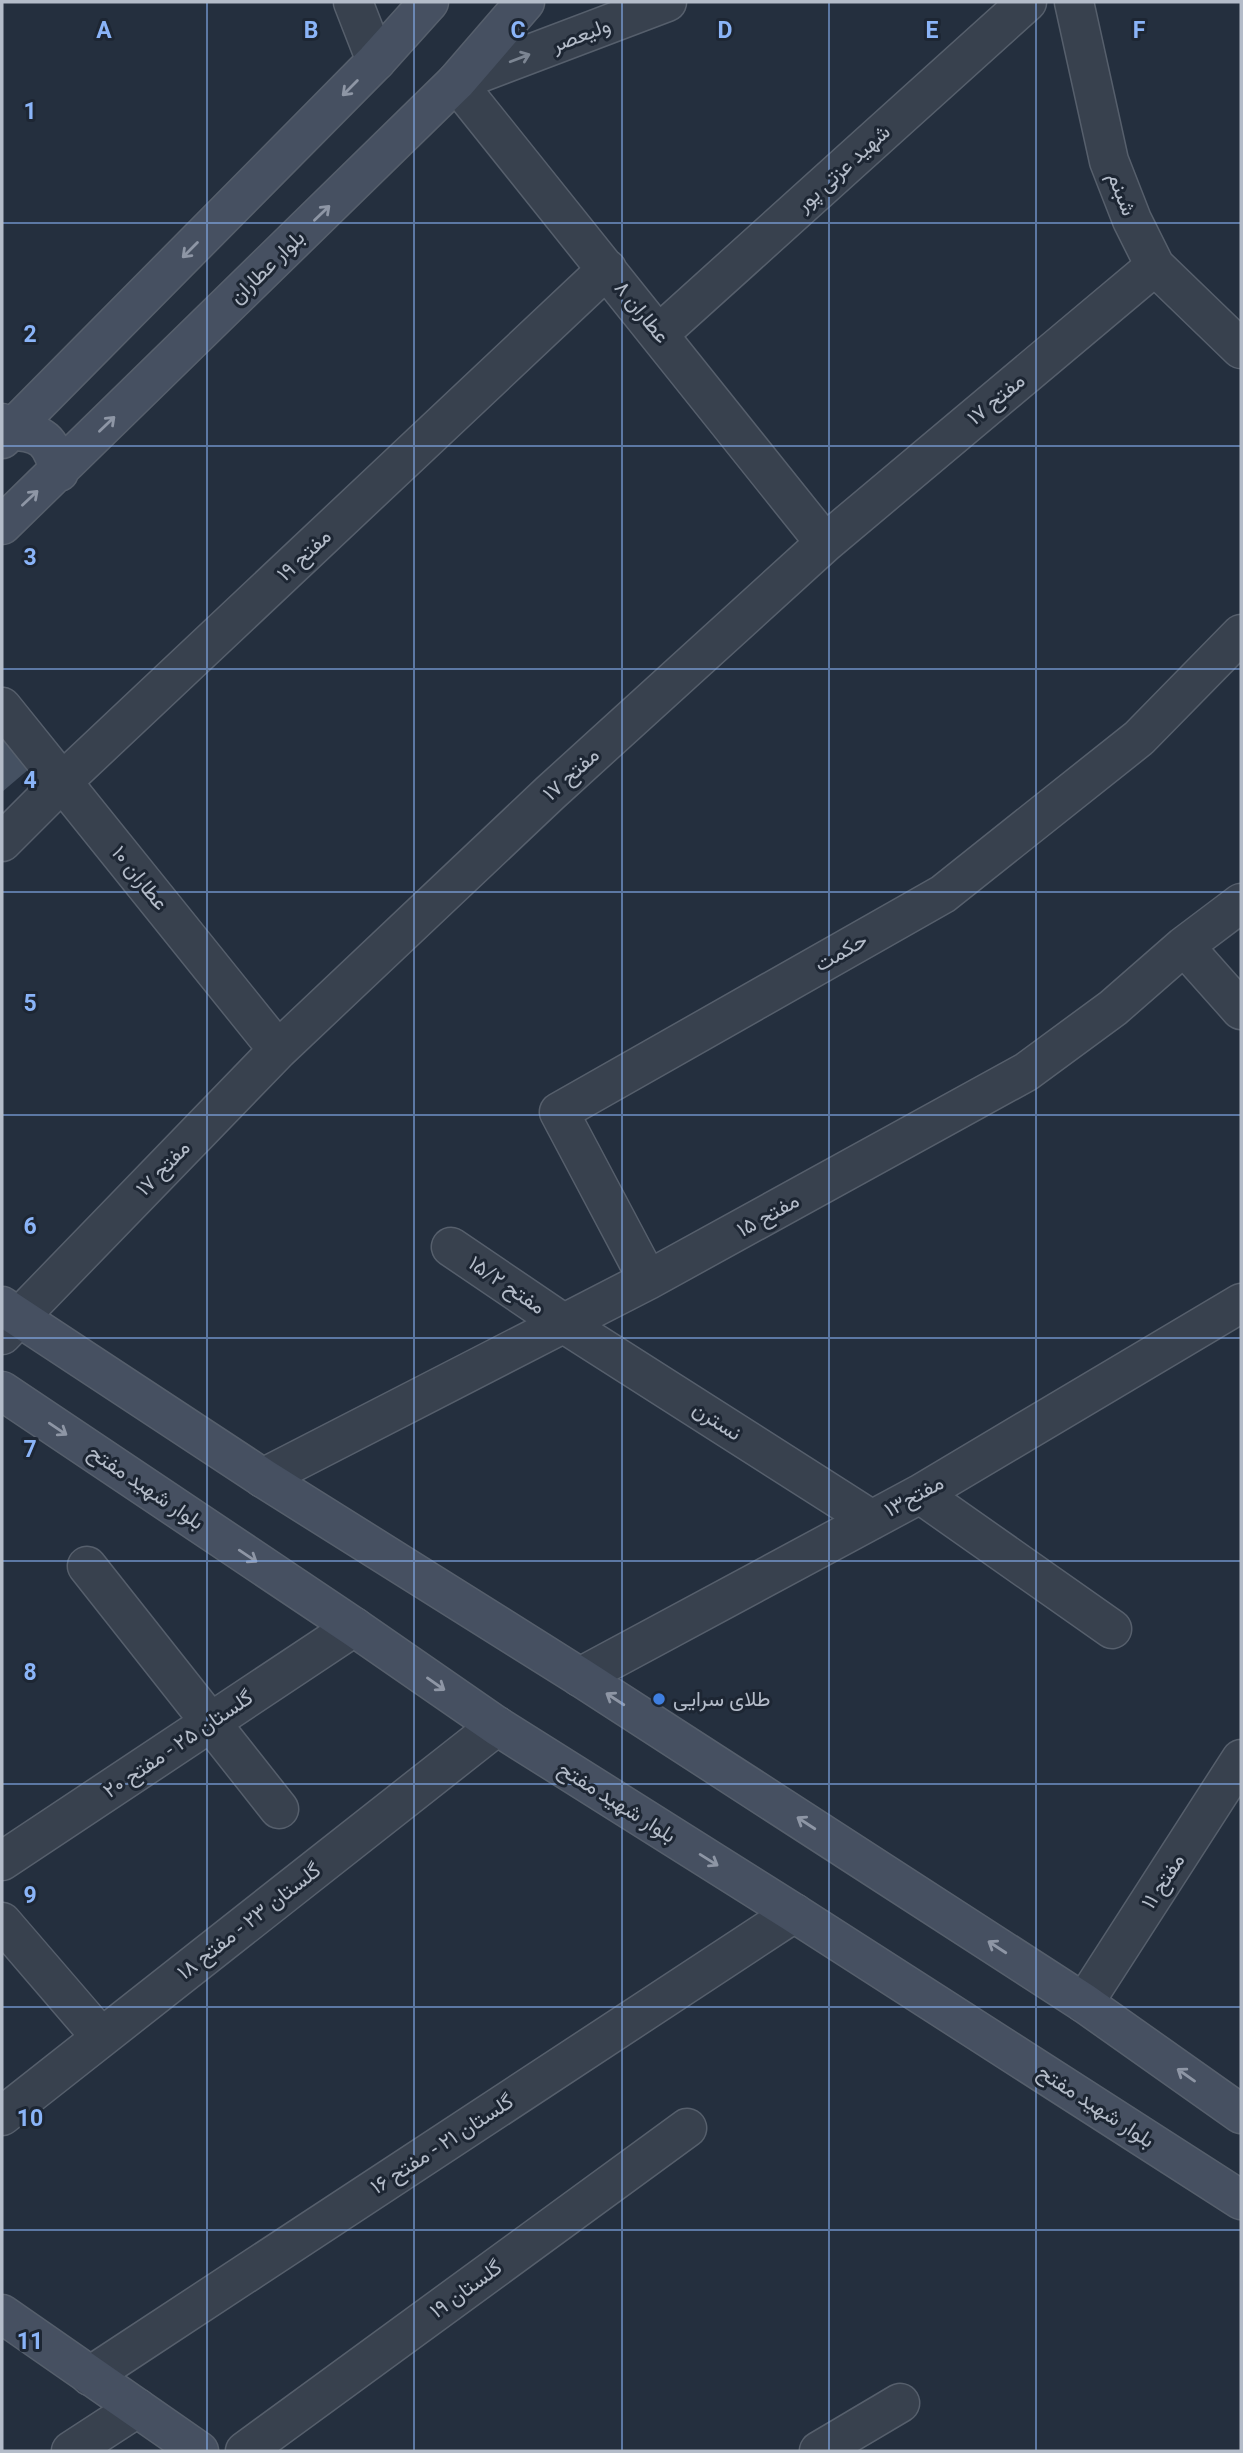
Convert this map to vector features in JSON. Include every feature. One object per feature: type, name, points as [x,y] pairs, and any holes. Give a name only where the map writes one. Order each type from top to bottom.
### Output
[{"type":"main road","points":[[4,431],[376,61],[429,2]]},
{"type":"main road","name":"بلوار عطاران","points":[[2,525],[456,82],[525,2]]},
{"type":"main road","points":[[4,431],[30,431],[44,439],[54,453],[59,472]]},
{"type":"main road","points":[[7,1320],[580,1676],[1084,2003],[1241,2114]]},
{"type":"main road","name":"بلوار شهید مفتح","points":[[2,1391],[497,1726],[1241,2200]]},
{"type":"main road","points":[[2,2314],[199,2451]]},
{"type":"street","points":[[353,2],[376,61]]},
{"type":"street","name":"ولیعصر","points":[[456,82],[667,2]]},
{"type":"street","name":"شهید عزتی پور","points":[[660,334],[1027,2]]},
{"type":"street","name":"شبنم","points":[[1074,2],[1109,162],[1132,220],[1155,266],[1241,349]]},
{"type":"street","name":"عطاران ۸","points":[[456,82],[825,543]]},
{"type":"street","name":"مفتح ۱۷","points":[[7,1320],[278,1050],[550,793],[825,543],[1155,266]]},
{"type":"street","name":"مفتح ۱۹","points":[[2,842],[62,782],[607,269]]},
{"type":"street","name":"حکمت","points":[[648,1280],[559,1112],[943,894],[1139,737],[1241,634]]},
{"type":"street","name":"عطاران ۱۰","points":[[2,707],[278,1050]]},
{"type":"street","name":"مفتح ۱۵","points":[[263,1478],[648,1280],[1026,1072],[1113,1008],[1184,946],[1241,903]]},
{"type":"street","points":[[1184,946],[1241,1010]]},
{"type":"street","name":"مفتح ۱۵/۲","points":[[451,1247],[563,1323]]},
{"type":"street","name":"مفتح۱۳","points":[[580,1676],[920,1494],[1241,1303]]},
{"type":"street","name":"نسترن","points":[[563,1323],[872,1520]]},
{"type":"street","points":[[920,1494],[1112,1629]]},
{"type":"street","points":[[87,1566],[279,1809]]},
{"type":"street","name":"گلستان ۲۵ - مفتح ۲۰","points":[[2,1861],[354,1627]]},
{"type":"street","name":"گلستان ۲۳ - مفتح ۱۸","points":[[2,2116],[497,1726]]},
{"type":"street","name":"مفتح ۱۱","points":[[1084,2003],[1241,1759]]},
{"type":"street","name":"گلستان ۲۱ - مفتح ۱۶","points":[[90,2376],[794,1913]]},
{"type":"street","points":[[2,1922],[102,2037]]},
{"type":"street","name":"گلستان ۱۹","points":[[245,2451],[687,2128]]},
{"type":"street","points":[[819,2451],[900,2403]]},
{"type":"street","points":[[71,2451],[137,2409]]},
{"type":"building","points":[[2,735],[29,769],[2,792]]},
{"type":"place","name":"طلای سرایی","points":[[659,1699]]}]
